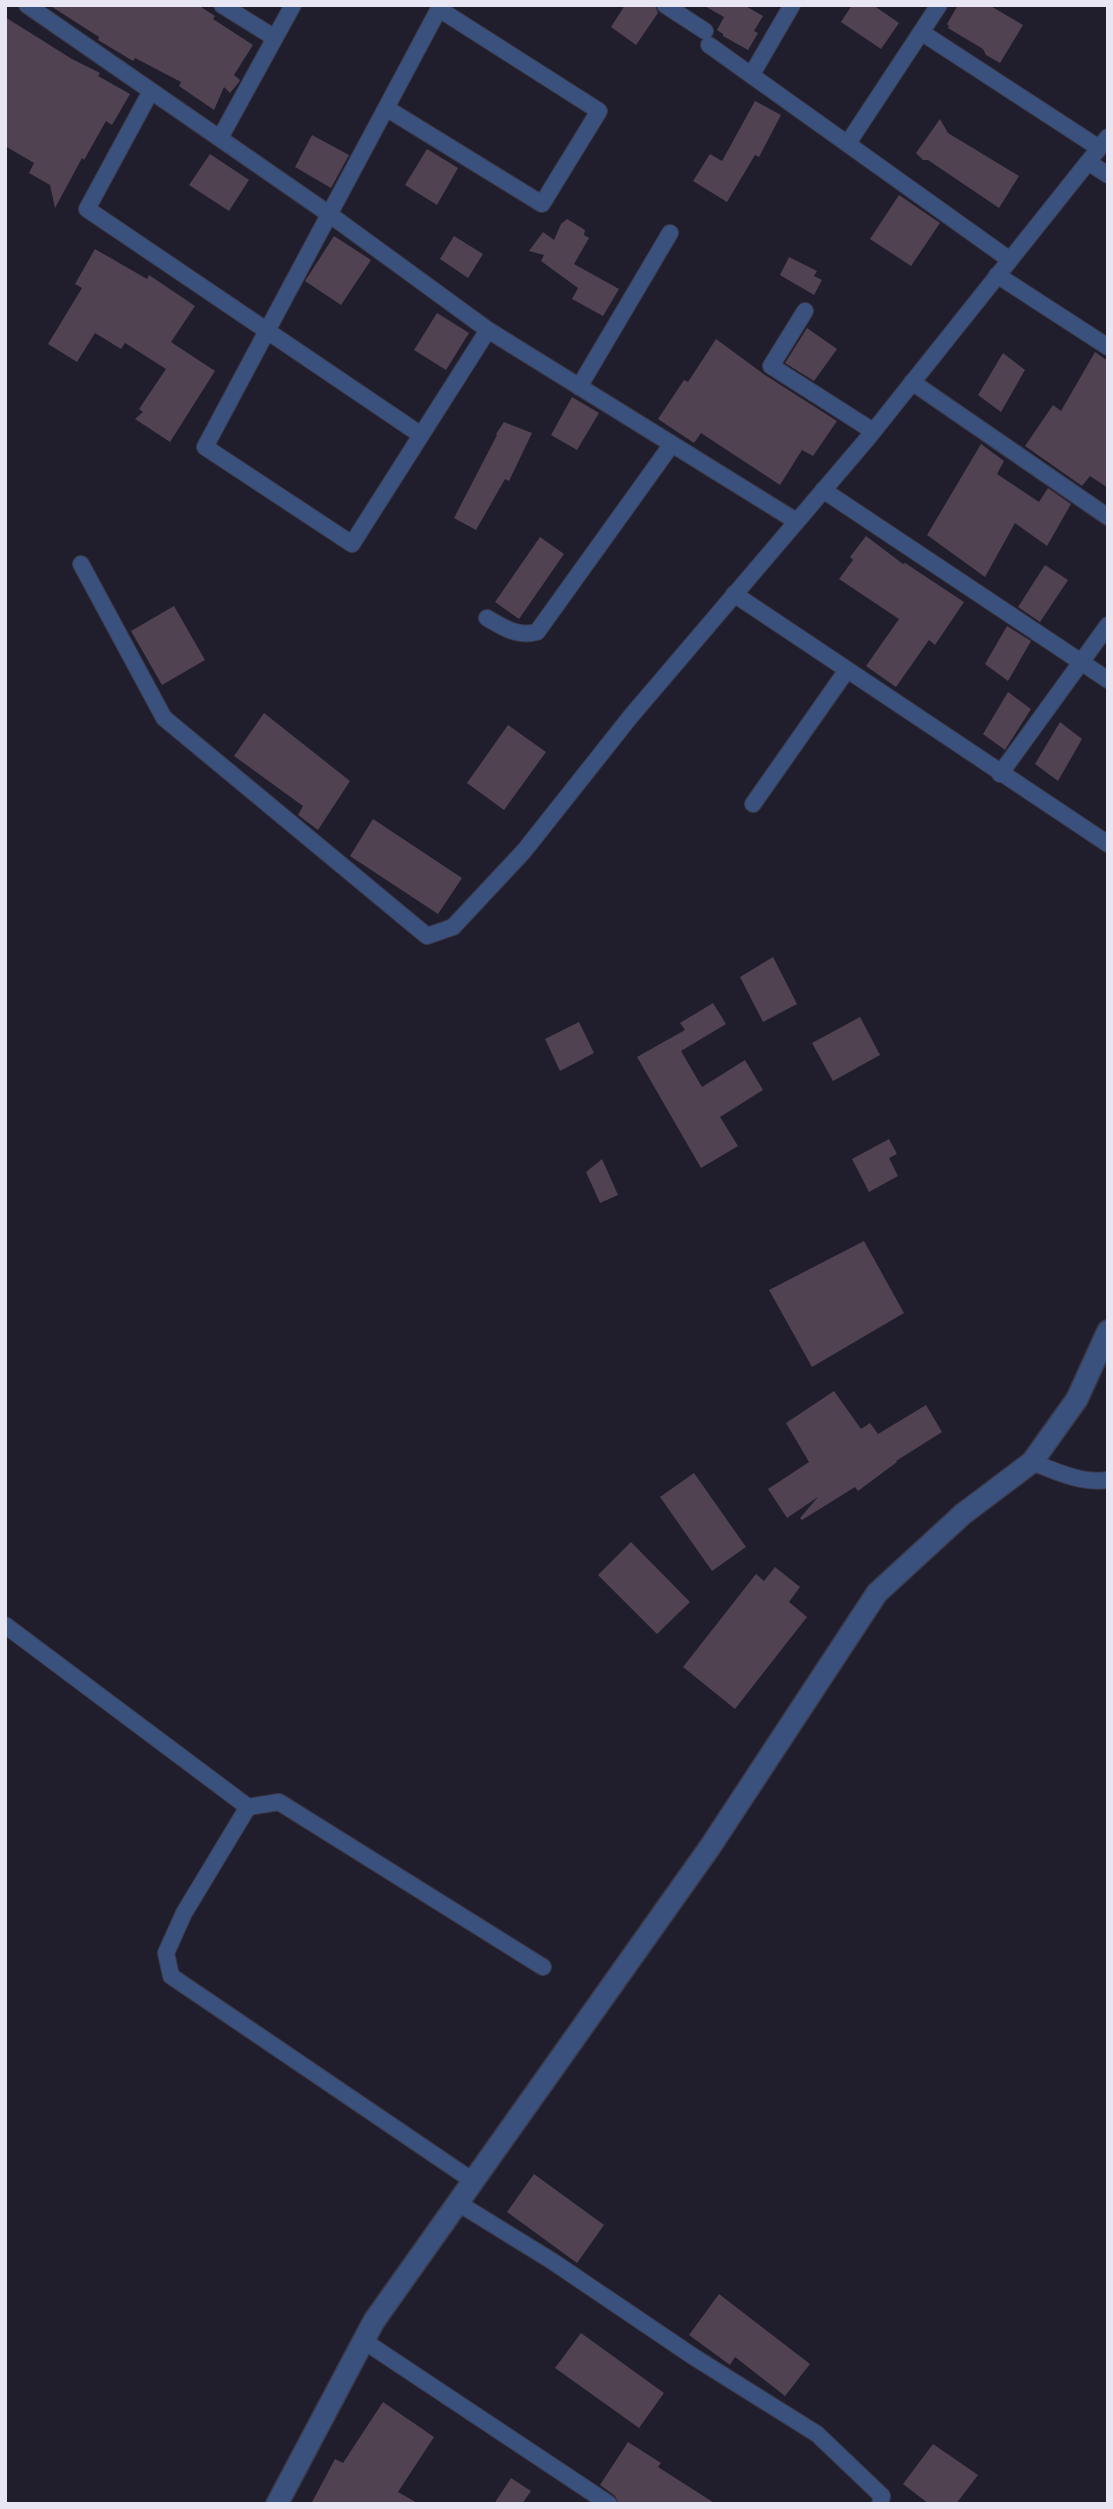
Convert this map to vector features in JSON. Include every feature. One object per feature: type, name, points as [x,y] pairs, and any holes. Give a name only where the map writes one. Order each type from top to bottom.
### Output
[{"type":"street","points":[[27,5],[329,214],[488,330],[796,521]]},
{"type":"street","points":[[222,5],[275,38]]},
{"type":"street","points":[[220,138],[293,5]]},
{"type":"street","points":[[665,5],[752,74],[1010,260]]},
{"type":"street","points":[[752,74],[792,5]]},
{"type":"street","points":[[848,144],[939,5]]},
{"type":"street","points":[[386,108],[542,204],[598,111],[440,7],[329,214],[205,447],[352,544],[488,330]]},
{"type":"street","points":[[81,564],[164,718],[427,936],[453,927],[524,851],[631,716],[873,431],[1103,142],[921,32]]},
{"type":"street","points":[[151,91],[87,209],[421,435]]},
{"type":"street","points":[[1088,162],[1108,175]]},
{"type":"street","points":[[579,387],[670,233]]},
{"type":"street","points":[[997,275],[1108,347]]},
{"type":"street","points":[[805,311],[771,366],[873,431]]},
{"type":"street","points":[[912,382],[1108,517]]},
{"type":"street","points":[[487,618],[513,633],[527,635],[537,632],[672,444]]},
{"type":"street","points":[[823,490],[1108,680]]},
{"type":"street","points":[[734,594],[1108,844]]},
{"type":"street","points":[[1000,774],[1108,625]]},
{"type":"street","points":[[753,804],[846,670]]},
{"type":"street","points":[[277,2504],[374,2321],[710,1847],[877,1593],[963,1514],[1032,1462],[1077,1399],[1108,1331]]},
{"type":"street","points":[[1032,1462],[1070,1477],[1108,1480]]},
{"type":"street","points":[[5,1625],[247,1807],[279,1801],[543,1967]]},
{"type":"street","points":[[247,1807],[180,1923],[166,1953],[171,1976],[473,2181]]},
{"type":"street","points":[[457,2203],[552,2261],[694,2357],[817,2434],[886,2501]]},
{"type":"street","points":[[364,2341],[609,2504]]},
{"type":"building","points":[[49,5],[198,5],[215,16],[213,19],[253,45],[234,75],[239,82],[230,93],[224,87],[214,110],[179,86],[181,82],[135,58],[133,61]]},
{"type":"building","points":[[625,5],[655,5],[658,13],[636,45],[611,27]]},
{"type":"building","points":[[703,5],[744,5],[763,16],[754,31],[758,33],[748,50],[717,30],[724,17]]},
{"type":"building","points":[[852,5],[873,5],[899,23],[881,49],[841,22]]},
{"type":"building","points":[[958,5],[989,5],[1023,25],[1000,63],[986,55],[983,49],[948,28],[947,24]]},
{"type":"building","points":[[5,17],[72,59],[100,73],[98,76],[130,94],[112,125],[106,121],[55,208],[50,185],[29,173],[34,163],[5,146]]},
{"type":"building","points":[[755,101],[781,115],[759,157],[755,155],[727,202],[693,181],[710,154],[722,161]]},
{"type":"building","points":[[940,119],[948,133],[1019,176],[999,208],[916,153]]},
{"type":"building","points":[[312,135],[349,155],[331,188],[295,167]]},
{"type":"building","points":[[427,149],[458,168],[437,205],[405,185]]},
{"type":"building","points":[[210,154],[249,180],[229,211],[189,185]]},
{"type":"building","points":[[899,195],[940,223],[911,266],[870,239]]},
{"type":"building","points":[[567,219],[585,230],[584,235],[589,238],[574,264],[619,289],[603,316],[572,299],[578,288],[541,261],[544,255],[529,251],[543,232],[554,240],[561,224]]},
{"type":"building","points":[[334,236],[371,260],[341,305],[305,281]]},
{"type":"building","points":[[454,236],[483,254],[468,278],[440,259]]},
{"type":"building","points":[[95,249],[147,279],[149,275],[195,306],[171,342],[215,371],[170,442],[135,419],[143,412],[139,409],[166,369],[125,343],[121,349],[95,333],[77,362],[48,344],[82,288],[75,284]]},
{"type":"building","points":[[789,257],[817,271],[814,276],[822,280],[814,295],[780,275]]},
{"type":"building","points":[[437,313],[469,333],[446,370],[414,350]]},
{"type":"building","points":[[807,328],[837,349],[814,381],[785,363]]},
{"type":"building","points":[[716,339],[765,375],[837,421],[813,456],[802,450],[780,485],[701,433],[694,443],[658,419],[684,380],[688,382]]},
{"type":"building","points":[[1095,352],[1108,361],[1108,488],[1090,476],[1082,486],[1025,446],[1053,405],[1061,411]]},
{"type":"building","points":[[1003,353],[1025,370],[1001,412],[978,395]]},
{"type":"building","points":[[572,397],[599,413],[577,450],[551,435]]},
{"type":"building","points":[[504,422],[532,433],[509,481],[505,479],[476,530],[454,518]]},
{"type":"building","points":[[981,444],[1004,461],[997,474],[1039,502],[1048,488],[1071,504],[1047,546],[1015,523],[985,577],[927,535]]},
{"type":"building","points":[[866,536],[903,564],[964,602],[935,645],[929,640],[896,687],[866,666],[899,619],[839,579],[853,560],[850,557]]},
{"type":"building","points":[[540,537],[564,554],[519,619],[495,602]]},
{"type":"building","points":[[1045,565],[1068,580],[1040,622],[1018,607]]},
{"type":"building","points":[[174,606],[205,660],[162,685],[131,631]]},
{"type":"building","points":[[1007,626],[1031,641],[1008,681],[985,664]]},
{"type":"building","points":[[1008,692],[1031,709],[1005,750],[983,734]]},
{"type":"building","points":[[264,713],[350,781],[318,830],[298,815],[303,806],[234,756]]},
{"type":"building","points":[[1060,722],[1082,739],[1058,781],[1035,764]]},
{"type":"building","points":[[508,725],[546,752],[504,810],[467,783]]},
{"type":"building","points":[[373,819],[462,878],[438,914],[350,856]]},
{"type":"building","points":[[773,957],[797,1004],[763,1022],[740,977]]},
{"type":"building","points":[[713,1003],[726,1024],[681,1051],[702,1087],[745,1060],[763,1090],[720,1117],[738,1146],[701,1168],[637,1057],[685,1030],[680,1023]]},
{"type":"building","points":[[860,1017],[880,1055],[833,1081],[812,1043]]},
{"type":"building","points":[[579,1022],[594,1053],[560,1071],[545,1039]]},
{"type":"building","points":[[889,1139],[897,1154],[889,1158],[898,1176],[869,1192],[852,1159]]},
{"type":"building","points":[[602,1159],[618,1195],[600,1203],[586,1172]]},
{"type":"building","points":[[864,1241],[904,1313],[812,1367],[769,1290]]},
{"type":"building","points":[[834,1391],[861,1429],[870,1423],[878,1434],[926,1405],[942,1432],[896,1461],[858,1491],[855,1487],[802,1520],[800,1518],[818,1497],[787,1518],[768,1489],[809,1462],[786,1423]]},
{"type":"building","points":[[694,1473],[746,1547],[712,1571],[660,1497]]},
{"type":"building","points":[[631,1542],[690,1602],[657,1634],[598,1575]]},
{"type":"building","points":[[775,1567],[800,1587],[789,1602],[807,1617],[735,1709],[683,1667],[756,1574],[764,1581]]},
{"type":"building","points":[[534,2174],[604,2225],[577,2263],[507,2212]]},
{"type":"building","points":[[719,2294],[810,2364],[785,2396],[735,2357],[730,2365],[689,2335]]},
{"type":"building","points":[[581,2333],[664,2393],[639,2428],[555,2368]]},
{"type":"building","points":[[383,2402],[434,2437],[398,2492],[419,2504],[311,2504],[335,2459],[343,2463]]},
{"type":"building","points":[[628,2442],[661,2463],[658,2467],[716,2504],[619,2504],[615,2496],[600,2485]]},
{"type":"building","points":[[933,2444],[978,2475],[956,2504],[929,2504],[903,2484]]},
{"type":"building","points":[[511,2478],[531,2491],[522,2504],[494,2504]]}]
